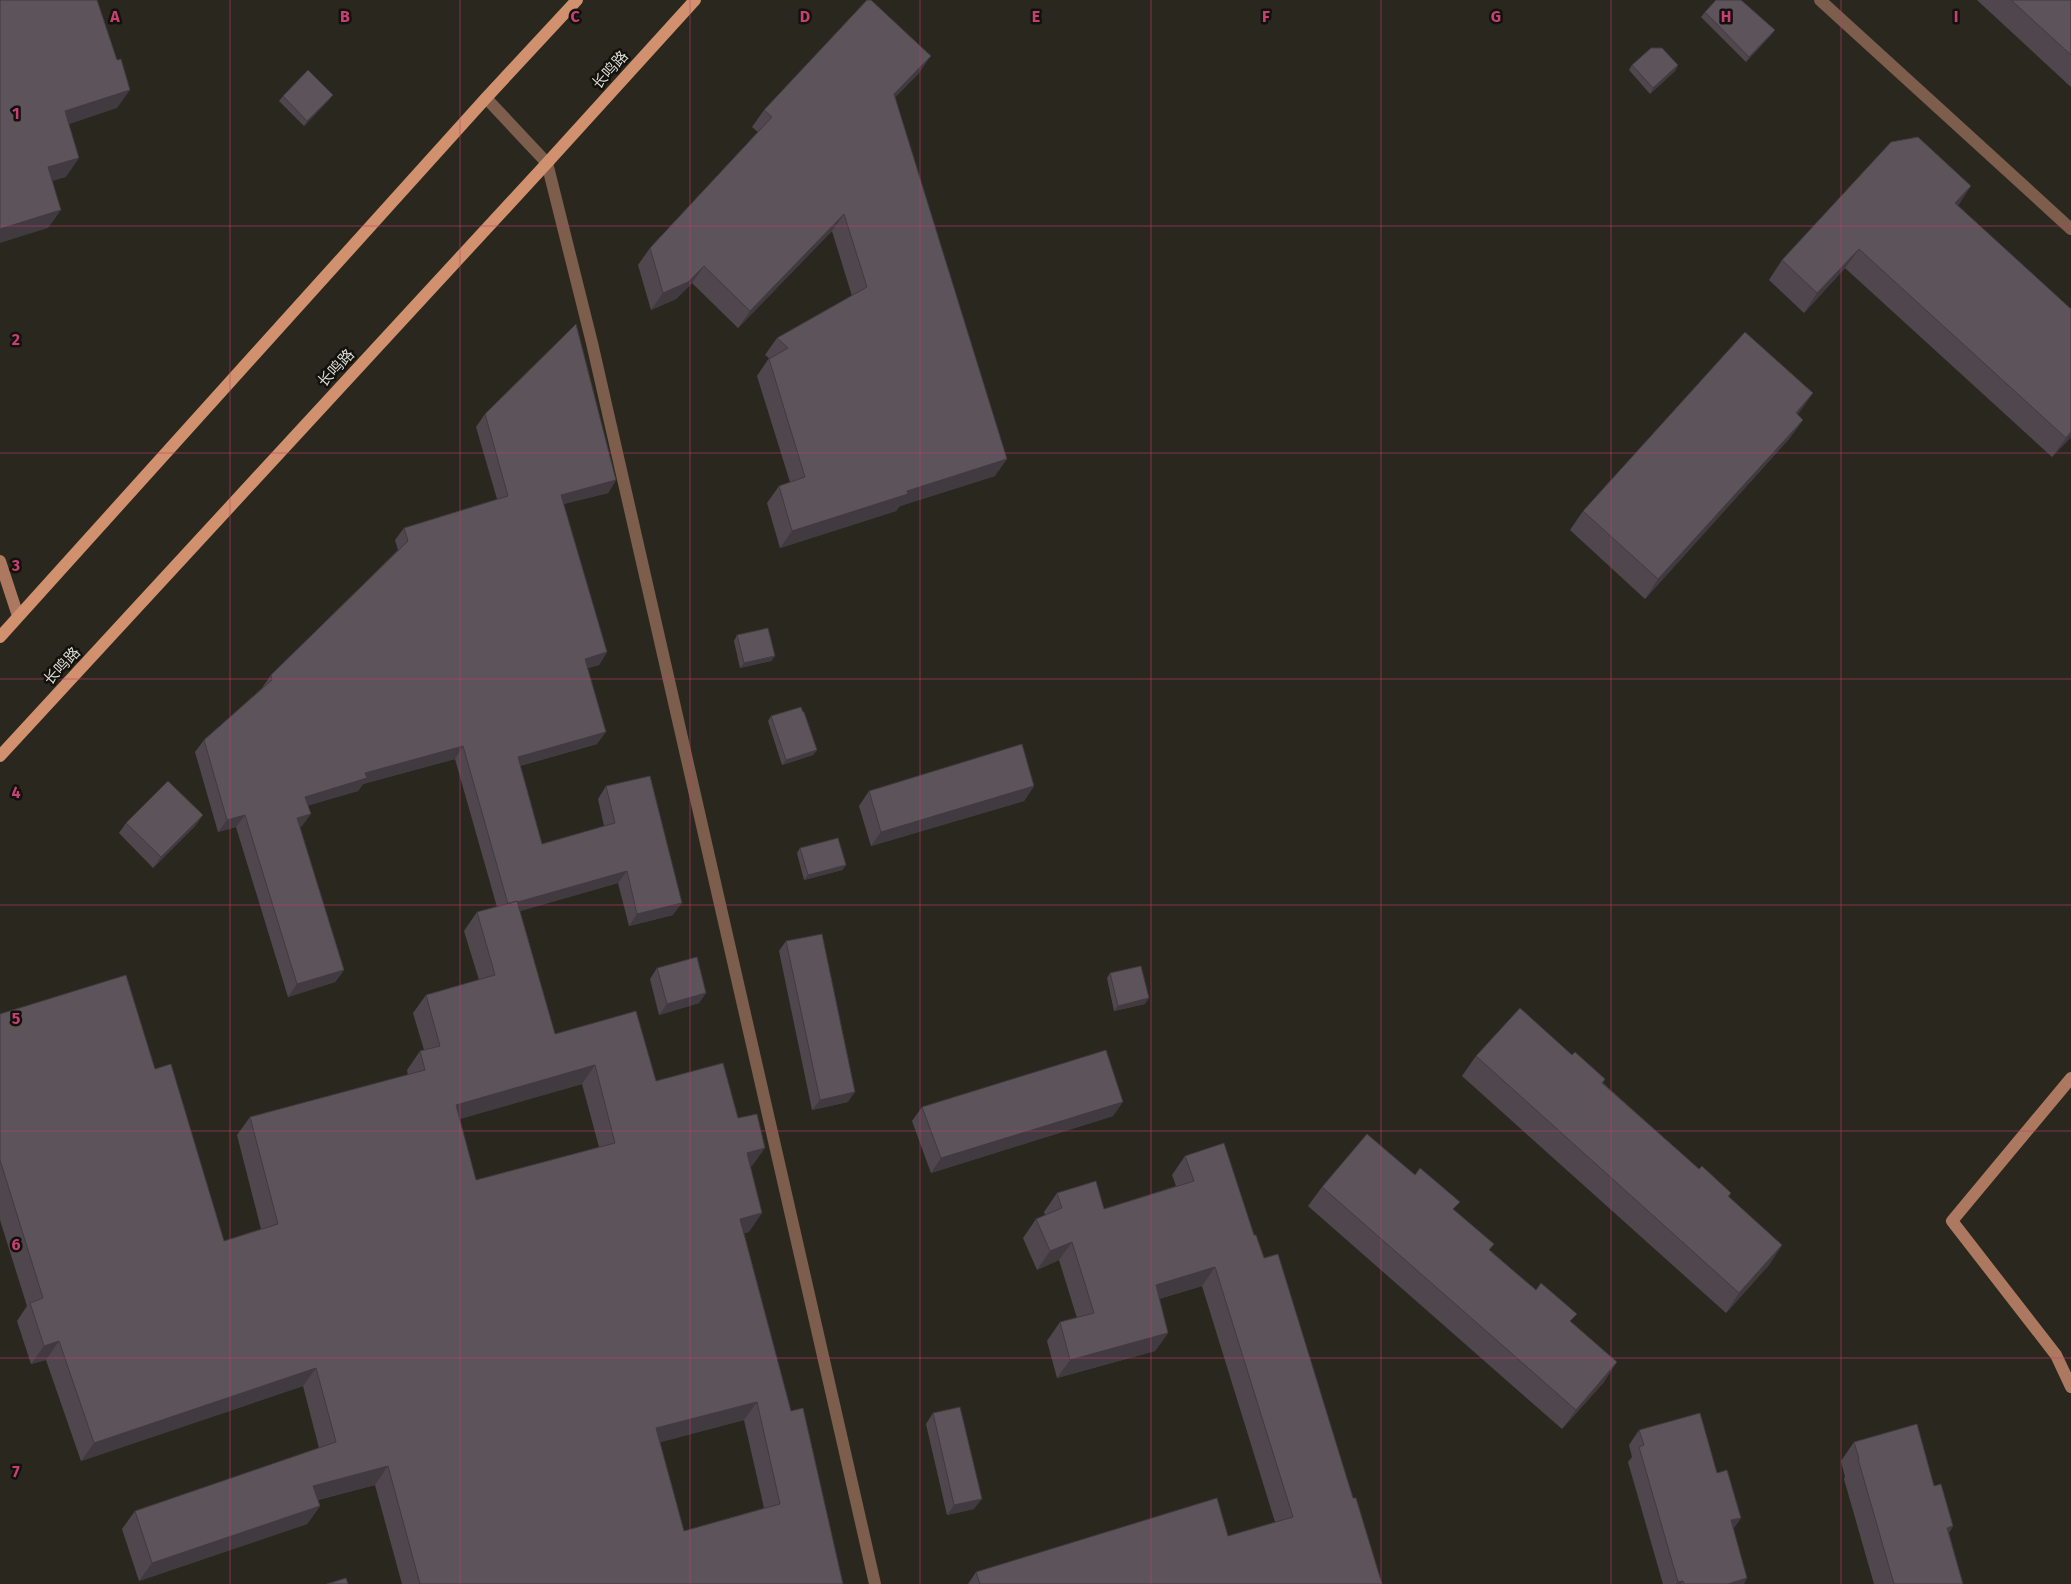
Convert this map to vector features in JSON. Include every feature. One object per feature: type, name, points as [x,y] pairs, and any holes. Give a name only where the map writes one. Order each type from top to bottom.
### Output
[{"type":"main road","points":[[0,637],[486,98],[577,0]]},
{"type":"main road","name":"长鸣路","points":[[0,756],[695,0]]},
{"type":"street","points":[[1820,0],[2071,229]]},
{"type":"street","points":[[486,98],[547,163],[594,353],[875,1584]]},
{"type":"street","points":[[0,560],[18,616]]},
{"type":"street","points":[[2071,1078],[1952,1221],[2056,1355],[2071,1387]]},
{"type":"building","points":[[0,0],[97,0],[117,60],[121,59],[130,90],[65,111],[79,158],[48,167],[61,210],[0,229]]},
{"type":"building","points":[[867,0],[871,0],[931,56],[894,94],[1007,459],[907,491],[908,494],[792,531],[779,486],[805,477],[769,359],[788,348],[777,338],[867,287],[844,214],[750,311],[704,266],[688,282],[663,293],[650,248],[772,117],[764,110]]},
{"type":"building","points":[[1716,0],[1741,0],[1775,30],[1749,57],[1705,12]]},
{"type":"building","points":[[2011,0],[2071,0],[2071,55]]},
{"type":"building","points":[[1651,48],[1662,48],[1678,65],[1653,88],[1632,65]]},
{"type":"building","points":[[308,70],[333,95],[307,121],[283,96]]},
{"type":"building","points":[[1918,137],[1971,186],[1955,203],[2071,309],[2071,432],[2066,438],[1859,249],[1817,293],[1782,260],[1891,142]]},
{"type":"building","points":[[576,324],[616,480],[561,495],[607,652],[585,659],[606,732],[518,757],[542,844],[615,823],[606,786],[650,776],[682,903],[637,914],[627,871],[508,904],[463,746],[365,773],[367,778],[305,797],[311,814],[297,818],[344,970],[297,984],[245,815],[227,820],[204,740],[272,680],[271,675],[408,541],[404,528],[508,496],[485,414]]},
{"type":"building","points":[[1745,332],[1813,393],[1796,413],[1803,420],[1658,579],[1583,511]]},
{"type":"building","points":[[768,628],[775,656],[744,663],[737,635]]},
{"type":"building","points":[[801,707],[817,750],[786,760],[771,716]]},
{"type":"building","points":[[1022,744],[1034,786],[881,832],[869,791]]},
{"type":"building","points":[[168,781],[203,815],[161,857],[126,823]]},
{"type":"building","points":[[838,838],[846,865],[808,875],[800,848]]},
{"type":"building","points":[[517,901],[555,1034],[636,1011],[656,1081],[723,1063],[738,1118],[757,1114],[765,1148],[747,1153],[762,1213],[740,1219],[791,1411],[803,1408],[843,1584],[420,1584],[388,1466],[313,1486],[320,1506],[152,1563],[135,1511],[336,1442],[316,1368],[94,1443],[59,1341],[44,1346],[30,1303],[43,1298],[0,1160],[0,1014],[126,975],[155,1069],[171,1064],[224,1241],[278,1224],[250,1117],[425,1070],[420,1051],[440,1046],[426,995],[495,975],[477,912]],"holes":[[[595,1065],[615,1143],[476,1180],[456,1105]],[[757,1402],[780,1504],[684,1531],[656,1428]]]},
{"type":"building","points":[[822,934],[855,1092],[820,1100],[786,941]]},
{"type":"building","points":[[697,957],[706,993],[667,1004],[657,968]]},
{"type":"building","points":[[1141,966],[1149,998],[1118,1006],[1110,973]]},
{"type":"building","points":[[1520,1008],[1572,1055],[1575,1052],[1605,1079],[1602,1083],[1699,1169],[1702,1166],[1731,1193],[1728,1196],[1782,1245],[1739,1293],[1476,1056]]},
{"type":"building","points":[[1106,1050],[1123,1102],[941,1158],[922,1107]]},
{"type":"building","points":[[1367,1134],[1415,1175],[1420,1168],[1460,1202],[1453,1209],[1494,1244],[1489,1250],[1536,1290],[1541,1283],[1577,1314],[1570,1321],[1617,1362],[1576,1410],[1322,1187]]},
{"type":"building","points":[[1224,1143],[1254,1235],[1256,1235],[1264,1258],[1278,1254],[1353,1498],[1356,1498],[1382,1584],[980,1584],[976,1572],[1217,1498],[1228,1536],[1293,1517],[1215,1267],[1156,1285],[1168,1333],[1070,1360],[1060,1322],[1094,1313],[1072,1242],[1050,1251],[1036,1219],[1062,1208],[1057,1193],[1096,1181],[1104,1209],[1194,1181],[1185,1156]]},
{"type":"building","points":[[960,1407],[982,1499],[954,1505],[933,1413]]},
{"type":"building","points":[[1700,1413],[1717,1473],[1727,1470],[1741,1518],[1731,1520],[1747,1578],[1728,1584],[1684,1584],[1683,1581],[1678,1582],[1639,1447],[1644,1445],[1639,1430]]},
{"type":"building","points":[[1917,1424],[1934,1486],[1941,1484],[1953,1526],[1947,1528],[1963,1584],[1894,1584],[1858,1459],[1854,1442]]},
{"type":"building","points":[[346,1578],[348,1584],[327,1584]]}]
